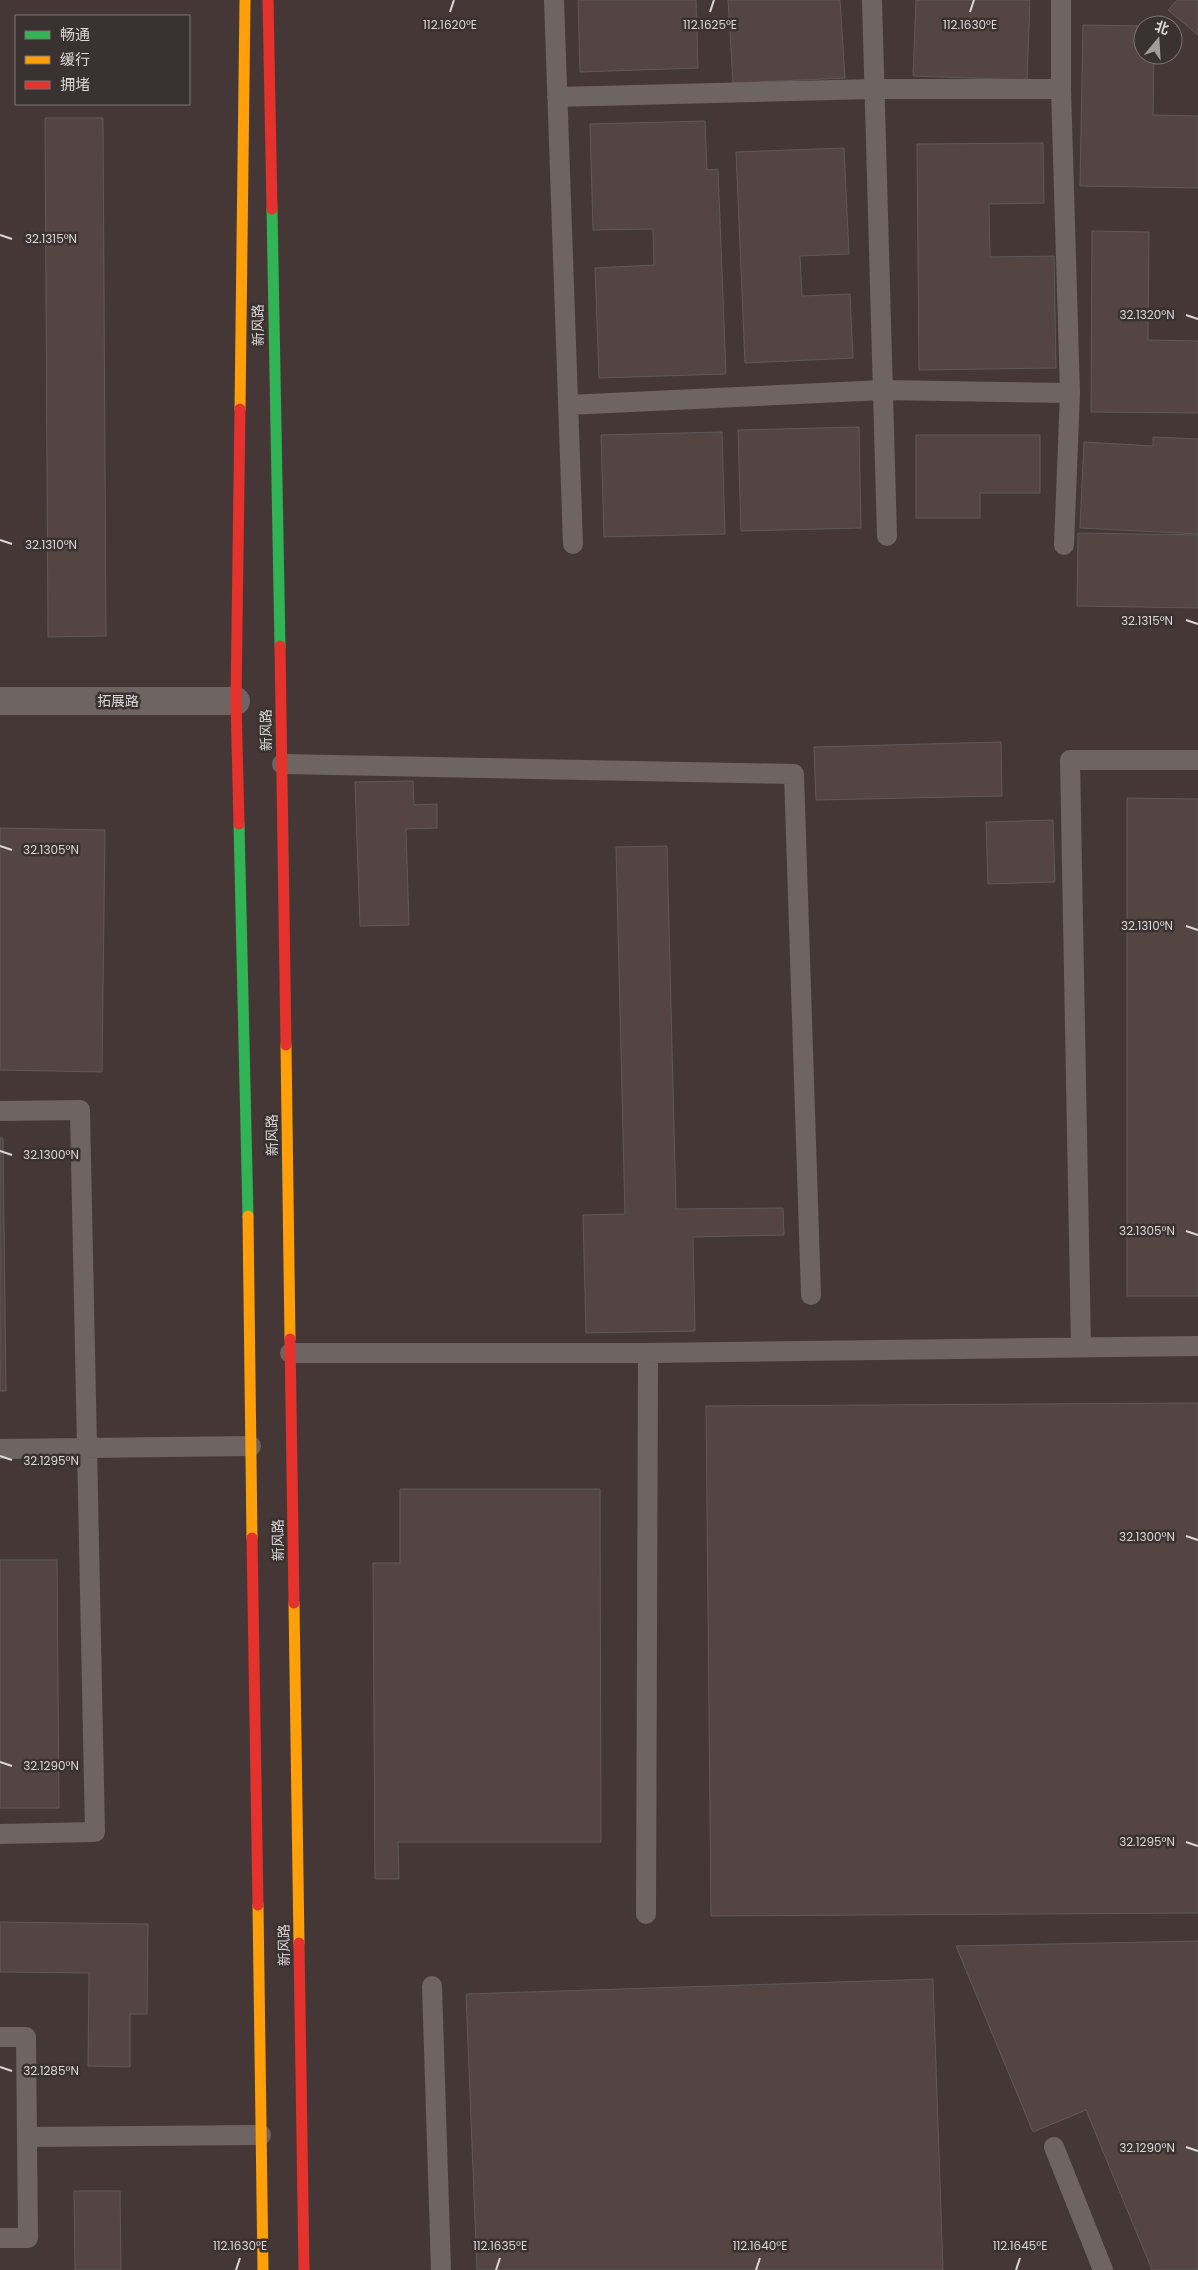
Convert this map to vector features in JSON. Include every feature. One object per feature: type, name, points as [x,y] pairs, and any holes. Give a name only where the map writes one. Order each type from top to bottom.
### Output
[{"type":"street","name":"新风路","points":[[245,0],[236,701],[251,1446],[263,2270]]},
{"type":"street","name":"新风路","points":[[268,0],[282,764],[304,2270]]},
{"type":"street","name":"拓展路","points":[[0,702],[236,701]]},
{"type":"lane","points":[[554,0],[573,544]]},
{"type":"lane","points":[[872,0],[887,536]]},
{"type":"lane","points":[[1061,0],[1061,89],[1070,393],[1064,545]]},
{"type":"lane","points":[[557,97],[874,89],[1061,89]]},
{"type":"lane","points":[[568,405],[883,390],[1070,393]]},
{"type":"lane","points":[[1081,1347],[1070,760],[1198,760]]},
{"type":"lane","points":[[282,764],[794,774],[811,1295]]},
{"type":"lane","points":[[0,1110],[80,1110],[95,1832],[0,1834]]},
{"type":"lane","points":[[290,1354],[648,1353],[1198,1346]]},
{"type":"lane","points":[[646,1914],[648,1353]]},
{"type":"lane","points":[[0,1449],[251,1446]]},
{"type":"lane","points":[[432,1986],[441,2270]]},
{"type":"lane","points":[[0,2037],[26,2037],[28,2238],[0,2238]]},
{"type":"lane","points":[[27,2137],[261,2135]]},
{"type":"lane","points":[[1054,2147],[1103,2270]]},
{"type":"shaded area","points":[[0,0],[1198,0],[1198,2270],[0,2270]]},
{"type":"building","points":[[578,0],[696,0],[698,68],[580,72]]},
{"type":"building","points":[[728,0],[840,0],[845,78],[733,83]]},
{"type":"building","points":[[916,0],[1030,0],[1027,80],[913,76]]},
{"type":"building","points":[[1177,0],[1198,0],[1198,35],[1183,22],[1183,15],[1174,15],[1168,10]]},
{"type":"building","points":[[1083,25],[1133,26],[1133,65],[1154,65],[1153,115],[1198,116],[1198,188],[1080,186]]},
{"type":"building","points":[[45,118],[103,118],[106,636],[48,637]]},
{"type":"building","points":[[705,121],[707,170],[718,169],[726,374],[599,378],[595,268],[654,265],[653,229],[593,230],[590,124]]},
{"type":"building","points":[[1043,143],[1044,203],[989,204],[990,257],[1054,256],[1056,368],[919,370],[917,144]]},
{"type":"building","points":[[844,148],[849,254],[800,256],[802,296],[850,294],[853,358],[745,363],[736,152]]},
{"type":"building","points":[[1092,231],[1149,232],[1148,340],[1198,341],[1198,413],[1091,412]]},
{"type":"building","points":[[859,427],[861,528],[741,531],[738,430]]},
{"type":"building","points":[[722,432],[725,534],[604,537],[601,435]]},
{"type":"building","points":[[916,435],[1040,435],[1040,493],[980,493],[980,518],[916,518]]},
{"type":"building","points":[[1153,437],[1198,439],[1198,534],[1080,528],[1084,442],[1153,446]]},
{"type":"building","points":[[1078,533],[1198,535],[1198,608],[1077,606]]},
{"type":"building","points":[[1001,742],[1002,796],[816,800],[814,747]]},
{"type":"building","points":[[413,781],[414,805],[437,804],[437,828],[406,829],[409,925],[360,926],[355,782]]},
{"type":"building","points":[[1127,798],[1198,799],[1198,1296],[1127,1296]]},
{"type":"building","points":[[1053,820],[1055,882],[988,884],[986,822]]},
{"type":"building","points":[[0,828],[105,830],[102,1072],[0,1070]]},
{"type":"building","points":[[667,846],[676,1209],[783,1208],[784,1235],[693,1237],[695,1331],[586,1333],[583,1215],[625,1214],[616,847]]},
{"type":"building","points":[[0,1138],[3,1138],[6,1391],[0,1391]]},
{"type":"building","points":[[1198,1403],[1198,1913],[711,1916],[706,1406]]},
{"type":"building","points":[[400,1489],[600,1489],[601,1842],[398,1842],[399,1879],[375,1879],[373,1563],[400,1563]]},
{"type":"building","points":[[0,1560],[57,1560],[59,1808],[0,1808]]},
{"type":"building","points":[[0,1922],[148,1924],[147,2014],[130,2014],[130,2067],[88,2066],[89,1973],[0,1972]]},
{"type":"building","points":[[1198,1941],[1198,2270],[1152,2270],[1086,2110],[1033,2132],[956,1946]]},
{"type":"building","points":[[933,1979],[943,2270],[477,2270],[466,1994]]},
{"type":"building","points":[[74,2191],[120,2191],[121,2270],[75,2270]]},
{"type":"traffic: fast","points":[[272,209],[280,646]]},
{"type":"traffic: fast","points":[[239,824],[248,1216]]},
{"type":"traffic: slow","points":[[240,409],[245,0]]},
{"type":"traffic: slow","points":[[286,1045],[290,1339]]},
{"type":"traffic: slow","points":[[248,1216],[252,1538]]},
{"type":"traffic: slow","points":[[294,1603],[299,1943]]},
{"type":"traffic: slow","points":[[258,1905],[263,2270]]},
{"type":"traffic: jam","points":[[268,0],[272,209]]},
{"type":"traffic: jam","points":[[239,824],[236,701],[240,409]]},
{"type":"traffic: jam","points":[[280,646],[286,1045]]},
{"type":"traffic: jam","points":[[290,1339],[294,1603]]},
{"type":"traffic: jam","points":[[252,1538],[258,1905]]},
{"type":"traffic: jam","points":[[299,1943],[304,2270]]}]
